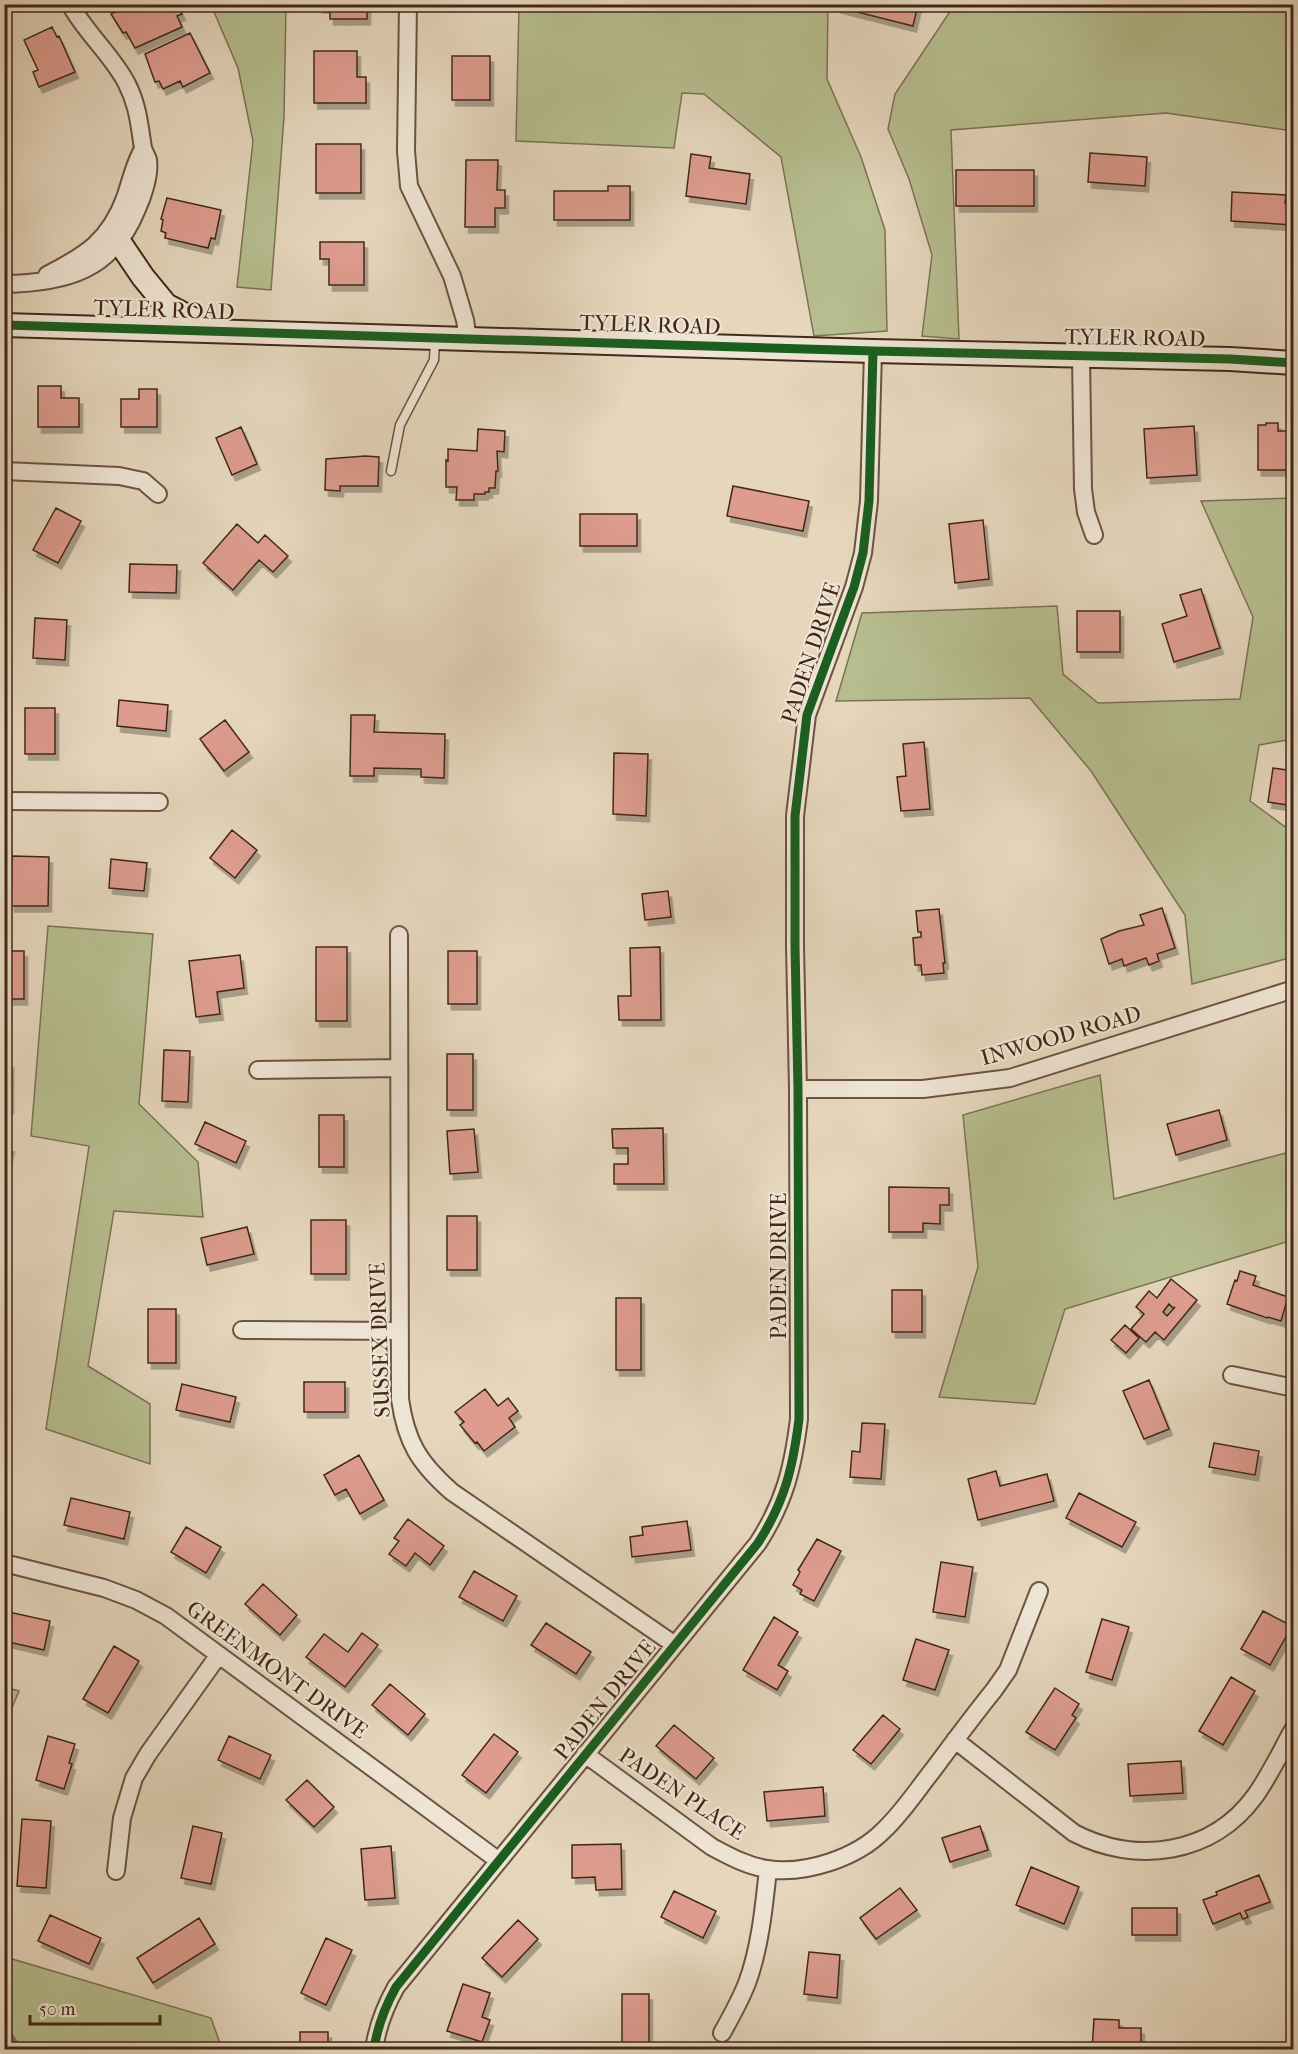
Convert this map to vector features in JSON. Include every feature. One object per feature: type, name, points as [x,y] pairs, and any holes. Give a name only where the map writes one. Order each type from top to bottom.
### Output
[{"type":"street","points":[[4,284],[30,284],[61,279],[82,271],[102,259],[120,243],[130,227],[146,183],[148,160],[143,149],[138,110],[125,81],[70,4]]},
{"type":"street","points":[[408,4],[406,151],[410,186],[452,276],[468,339]]},
{"type":"street","points":[[30,284],[86,254],[98,243],[116,218],[137,159],[143,149]]},
{"type":"street","points":[[120,243],[143,277],[166,304],[216,331]]},
{"type":"street","name":"TYLER ROAD","points":[[4,325],[873,351],[1230,359],[1293,363]]},
{"type":"street","name":"PADEN DRIVE","points":[[374,2049],[383,2010],[396,1987],[758,1543],[788,1484],[795,1456],[799,1419],[795,816],[807,715],[854,587],[862,553],[869,501],[873,351]]},
{"type":"street","points":[[1081,356],[1083,489],[1086,512],[1094,536]]},
{"type":"street","points":[[4,471],[119,476],[144,481],[158,494]]},
{"type":"street","points":[[4,801],[159,802]]},
{"type":"street","name":"SUSSEX DRIVE","points":[[399,935],[400,1399],[408,1438],[418,1456],[434,1476],[452,1492],[675,1645]]},
{"type":"street","name":"INWOOD ROAD","points":[[798,1089],[923,1089],[1010,1078],[1293,989]]},
{"type":"street","points":[[258,1070],[399,1068]]},
{"type":"street","points":[[242,1330],[400,1331]]},
{"type":"street","points":[[1232,1375],[1293,1388]]},
{"type":"street","name":"GREENMONT DRIVE","points":[[4,1563],[104,1588],[136,1600],[166,1616],[499,1861]]},
{"type":"street","name":"PADEN PLACE","points":[[585,1754],[712,1847],[732,1858],[768,1869],[787,1870],[839,1859],[872,1842],[901,1811],[1008,1670],[1039,1591]]},
{"type":"street","points":[[116,1871],[122,1818],[134,1778],[148,1754],[218,1656]]},
{"type":"street","points":[[955,1740],[1074,1833],[1111,1848],[1158,1851],[1203,1839],[1224,1827],[1254,1797],[1292,1735]]},
{"type":"street","points":[[722,2033],[748,1981],[758,1942],[768,1869]]},
{"type":"lane","points":[[391,471],[400,425],[434,360],[435,338]]},
{"type":"green space","points":[[955,4],[1293,5],[1293,131],[1166,113],[951,130],[959,339],[922,336],[932,255],[909,179],[888,129],[895,94]]},
{"type":"green space","points":[[211,5],[286,5],[284,117],[271,290],[237,287],[253,141],[238,68]]},
{"type":"green space","points":[[519,5],[828,5],[827,79],[861,157],[885,230],[887,331],[814,336],[781,157],[704,94],[682,93],[674,148],[516,141]]},
{"type":"green space","points":[[1293,498],[1293,739],[1259,745],[1250,801],[1284,826],[1293,829],[1293,957],[1192,984],[1185,915],[1091,771],[1030,698],[836,701],[862,613],[1057,606],[1063,674],[1098,703],[1240,699],[1253,617],[1201,501]]},
{"type":"green space","points":[[48,926],[153,934],[139,1104],[198,1162],[203,1217],[114,1211],[88,1366],[150,1404],[150,1464],[46,1429],[89,1146],[31,1136]]},
{"type":"green space","points":[[1100,1075],[1114,1199],[1293,1151],[1293,1240],[1065,1309],[1035,1404],[939,1397],[978,1267],[963,1115]]},
{"type":"green space","points":[[4,1687],[19,1691],[5,1724]]},
{"type":"green space","points":[[5,1951],[9,1958],[211,2018],[222,2049],[5,2049]]},
{"type":"building","points":[[131,4],[177,4],[182,14],[177,16],[182,27],[135,48],[126,32],[123,33],[111,14]]},
{"type":"building","points":[[319,4],[367,4],[367,19],[330,19],[330,7],[319,7]]},
{"type":"building","points":[[837,4],[918,4],[913,26],[837,7]]},
{"type":"building","points":[[52,27],[57,37],[59,36],[75,72],[39,87],[33,72],[38,70],[24,40]]},
{"type":"building","points":[[190,33],[210,73],[183,87],[180,81],[163,89],[159,81],[155,82],[145,54]]},
{"type":"building","points":[[314,51],[357,51],[357,77],[366,77],[366,103],[314,103]]},
{"type":"building","points":[[452,56],[490,56],[490,100],[452,100]]},
{"type":"building","points":[[316,144],[361,144],[361,193],[316,193]]},
{"type":"building","points":[[1090,153],[1147,157],[1145,186],[1088,182]]},
{"type":"building","points":[[691,154],[711,157],[709,168],[750,174],[746,204],[686,196]]},
{"type":"building","points":[[466,160],[498,160],[497,190],[505,190],[505,208],[495,208],[495,227],[465,227]]},
{"type":"building","points":[[956,170],[1034,170],[1034,206],[956,206]]},
{"type":"building","points":[[608,186],[630,186],[630,220],[554,220],[554,191],[608,191]]},
{"type":"building","points":[[1232,192],[1286,195],[1285,203],[1294,203],[1294,225],[1231,221]]},
{"type":"building","points":[[167,198],[221,210],[215,239],[211,238],[208,248],[165,238],[166,233],[161,231],[163,220],[161,219]]},
{"type":"building","points":[[320,242],[364,242],[364,285],[329,285],[329,259],[320,259]]},
{"type":"building","points":[[38,386],[61,386],[61,398],[79,398],[79,427],[38,427]]},
{"type":"building","points":[[139,389],[157,389],[157,427],[121,427],[121,399],[139,399]]},
{"type":"building","points":[[1266,423],[1278,423],[1278,431],[1294,431],[1293,470],[1258,470],[1258,425],[1266,425]]},
{"type":"building","points":[[1194,426],[1197,475],[1147,478],[1144,429]]},
{"type":"building","points":[[241,427],[257,464],[232,475],[216,438]]},
{"type":"building","points":[[478,429],[505,431],[504,452],[497,451],[498,471],[496,471],[495,488],[489,488],[489,492],[485,494],[474,494],[474,500],[456,500],[457,487],[446,487],[448,449],[477,451]]},
{"type":"building","points":[[379,457],[378,486],[340,486],[340,491],[325,490],[326,459]]},
{"type":"building","points":[[733,486],[809,501],[803,531],[727,516]]},
{"type":"building","points":[[56,508],[81,521],[58,563],[33,550]]},
{"type":"building","points":[[580,514],[637,514],[637,546],[580,546]]},
{"type":"building","points":[[983,520],[989,579],[955,583],[949,524]]},
{"type":"building","points":[[237,524],[258,543],[265,535],[288,556],[273,572],[259,560],[233,590],[203,563]]},
{"type":"building","points":[[130,564],[177,565],[176,593],[129,592]]},
{"type":"building","points":[[1201,589],[1220,648],[1174,662],[1162,624],[1187,616],[1180,595]]},
{"type":"building","points":[[1077,611],[1120,611],[1120,652],[1077,652]]},
{"type":"building","points":[[35,618],[67,620],[65,660],[33,658]]},
{"type":"building","points":[[119,700],[168,705],[166,731],[117,726]]},
{"type":"building","points":[[25,708],[55,708],[55,754],[25,754]]},
{"type":"building","points":[[351,715],[375,715],[374,732],[445,734],[444,778],[421,777],[421,769],[374,768],[374,776],[350,776]]},
{"type":"building","points":[[225,720],[249,752],[224,771],[200,739]]},
{"type":"building","points":[[924,742],[930,809],[901,811],[897,777],[906,776],[903,744]]},
{"type":"building","points":[[614,753],[648,754],[646,816],[613,814]]},
{"type":"building","points":[[1273,768],[1294,771],[1294,806],[1268,802]]},
{"type":"building","points":[[232,830],[257,850],[235,878],[210,858]]},
{"type":"building","points":[[12,856],[49,857],[48,906],[11,906]]},
{"type":"building","points":[[111,859],[147,863],[144,891],[109,888]]},
{"type":"building","points":[[668,891],[671,917],[645,920],[642,894]]},
{"type":"building","points":[[1162,908],[1175,948],[1157,954],[1159,961],[1149,965],[1146,958],[1124,966],[1122,959],[1109,964],[1101,939],[1119,931],[1144,925],[1140,915]]},
{"type":"building","points":[[939,909],[944,973],[922,975],[921,965],[915,965],[913,938],[921,937],[921,932],[918,932],[916,911]]},
{"type":"building","points":[[316,947],[347,947],[347,1021],[316,1021]]},
{"type":"building","points":[[660,947],[661,1020],[619,1020],[618,996],[631,996],[630,948]]},
{"type":"building","points":[[4,951],[24,951],[24,999],[4,999]]},
{"type":"building","points":[[448,951],[477,951],[477,1004],[448,1004]]},
{"type":"building","points":[[240,955],[244,988],[217,992],[220,1014],[196,1017],[189,961]]},
{"type":"building","points":[[164,1050],[190,1051],[188,1102],[162,1101]]},
{"type":"building","points":[[447,1054],[473,1054],[473,1110],[447,1110]]},
{"type":"building","points":[[4,1062],[10,1062],[10,1108],[4,1108]]},
{"type":"building","points":[[1219,1110],[1227,1140],[1176,1155],[1167,1124]]},
{"type":"building","points":[[319,1115],[344,1115],[344,1167],[319,1167]]},
{"type":"building","points":[[205,1122],[246,1141],[236,1163],[195,1144]]},
{"type":"building","points":[[663,1128],[664,1184],[614,1184],[614,1164],[628,1164],[628,1148],[613,1148],[612,1129]]},
{"type":"building","points":[[474,1129],[478,1172],[450,1174],[447,1131]]},
{"type":"building","points":[[4,1145],[11,1146],[4,1176]]},
{"type":"building","points":[[889,1187],[949,1188],[949,1205],[940,1205],[940,1224],[923,1223],[923,1232],[889,1232]]},
{"type":"building","points":[[447,1216],[477,1216],[477,1270],[447,1270]]},
{"type":"building","points":[[311,1220],[346,1220],[346,1274],[311,1274]]},
{"type":"building","points":[[247,1227],[254,1254],[207,1265],[201,1238]]},
{"type":"building","points":[[1240,1271],[1256,1276],[1253,1285],[1288,1297],[1281,1321],[1227,1304]]},
{"type":"building","points":[[1171,1279],[1197,1300],[1164,1340],[1155,1332],[1146,1342],[1131,1329],[1144,1314],[1136,1307],[1149,1291],[1157,1298]],"holes":[[[1169,1304],[1175,1307],[1167,1316],[1163,1312]]]},
{"type":"building","points":[[892,1290],[922,1290],[922,1332],[892,1332]]},
{"type":"building","points":[[616,1298],[641,1298],[641,1370],[616,1370]]},
{"type":"building","points":[[148,1309],[176,1309],[176,1363],[148,1363]]},
{"type":"building","points":[[1125,1325],[1139,1338],[1126,1353],[1111,1340]]},
{"type":"building","points":[[1149,1380],[1169,1429],[1144,1439],[1123,1391]]},
{"type":"building","points":[[304,1382],[345,1382],[345,1412],[304,1412]]},
{"type":"building","points":[[182,1384],[236,1397],[230,1422],[176,1410]]},
{"type":"building","points":[[485,1389],[498,1406],[508,1398],[518,1411],[509,1418],[515,1427],[484,1451],[460,1425],[464,1422],[455,1412]]},
{"type":"building","points":[[862,1423],[885,1424],[881,1479],[850,1477],[852,1451],[860,1452]]},
{"type":"building","points":[[1214,1443],[1259,1451],[1255,1475],[1209,1467]]},
{"type":"building","points":[[359,1455],[384,1500],[360,1514],[346,1489],[335,1495],[324,1475]]},
{"type":"building","points":[[996,1471],[1000,1486],[1047,1474],[1054,1501],[978,1520],[968,1479]]},
{"type":"building","points":[[1079,1493],[1136,1522],[1122,1547],[1066,1518]]},
{"type":"building","points":[[71,1498],[130,1512],[124,1539],[64,1525]]},
{"type":"building","points":[[408,1519],[444,1546],[430,1565],[415,1553],[406,1566],[389,1554],[399,1541],[394,1538]]},
{"type":"building","points":[[687,1521],[691,1550],[632,1557],[630,1537],[643,1535],[642,1527]]},
{"type":"building","points":[[186,1527],[221,1547],[206,1573],[171,1552]]},
{"type":"building","points":[[817,1539],[841,1551],[814,1601],[800,1594],[802,1590],[793,1585],[800,1572],[798,1570]]},
{"type":"building","points":[[941,1562],[973,1567],[965,1617],[933,1612]]},
{"type":"building","points":[[474,1571],[517,1596],[503,1621],[459,1597]]},
{"type":"building","points":[[263,1584],[297,1615],[280,1635],[245,1604]]},
{"type":"building","points":[[4,1611],[50,1621],[44,1650],[4,1641]]},
{"type":"building","points":[[1263,1611],[1292,1626],[1270,1665],[1241,1649]]},
{"type":"building","points":[[774,1617],[798,1632],[778,1665],[788,1671],[777,1690],[743,1670]]},
{"type":"building","points":[[1102,1619],[1129,1627],[1112,1680],[1086,1672]]},
{"type":"building","points":[[546,1623],[591,1652],[576,1674],[531,1645]]},
{"type":"building","points":[[362,1633],[378,1645],[345,1687],[306,1657],[324,1634],[348,1652]]},
{"type":"building","points":[[916,1639],[949,1650],[935,1690],[903,1680]]},
{"type":"building","points":[[114,1646],[139,1661],[108,1713],[83,1699]]},
{"type":"building","points":[[1231,1677],[1255,1691],[1223,1745],[1199,1731]]},
{"type":"building","points":[[390,1684],[425,1714],[408,1735],[372,1705]]},
{"type":"building","points":[[1055,1688],[1079,1704],[1072,1715],[1076,1718],[1055,1750],[1026,1732]]},
{"type":"building","points":[[883,1715],[900,1729],[871,1764],[853,1750]]},
{"type":"building","points":[[674,1725],[714,1758],[696,1779],[656,1746]]},
{"type":"building","points":[[494,1734],[518,1752],[486,1793],[462,1775]]},
{"type":"building","points":[[48,1736],[75,1744],[69,1763],[72,1764],[64,1789],[36,1780]]},
{"type":"building","points":[[229,1736],[271,1755],[260,1779],[218,1760]]},
{"type":"building","points":[[1181,1761],[1183,1793],[1130,1796],[1128,1764]]},
{"type":"building","points":[[307,1780],[334,1807],[314,1827],[286,1800]]},
{"type":"building","points":[[823,1787],[825,1816],[767,1821],[764,1792]]},
{"type":"building","points":[[22,1819],[51,1821],[46,1888],[17,1886]]},
{"type":"building","points":[[193,1826],[222,1833],[211,1884],[181,1878]]},
{"type":"building","points":[[980,1826],[988,1850],[950,1862],[942,1838]]},
{"type":"building","points":[[1294,1837],[1294,1856],[1287,1853]]},
{"type":"building","points":[[621,1844],[622,1889],[596,1890],[595,1877],[572,1878],[572,1845]]},
{"type":"building","points":[[391,1846],[395,1898],[365,1900],[361,1849]]},
{"type":"building","points":[[1031,1867],[1079,1887],[1064,1924],[1016,1905]]},
{"type":"building","points":[[1259,1875],[1270,1902],[1245,1911],[1248,1917],[1243,1919],[1240,1913],[1213,1924],[1203,1900],[1217,1895],[1216,1892]]},
{"type":"building","points":[[900,1888],[917,1910],[876,1939],[860,1918]]},
{"type":"building","points":[[674,1891],[716,1911],[703,1938],[661,1917]]},
{"type":"building","points":[[1132,1908],[1177,1908],[1177,1935],[1132,1935]]},
{"type":"building","points":[[50,1915],[101,1938],[89,1964],[38,1941]]},
{"type":"building","points":[[199,1918],[215,1944],[153,1983],[137,1958]]},
{"type":"building","points":[[518,1920],[538,1939],[502,1977],[482,1958]]},
{"type":"building","points":[[326,1938],[352,1950],[326,2005],[301,1993]]},
{"type":"building","points":[[809,1952],[840,1955],[837,1998],[804,1994]]},
{"type":"building","points":[[463,1984],[490,1993],[482,2017],[490,2020],[482,2042],[447,2031]]},
{"type":"building","points":[[622,1994],[649,1994],[649,2049],[622,2049]]},
{"type":"building","points":[[1094,2019],[1119,2020],[1119,2028],[1141,2028],[1141,2050],[1092,2050]]},
{"type":"building","points":[[300,2032],[328,2032],[328,2050],[300,2050]]},
{"type":"waterway","points":[[4,2026],[21,2050]]},
{"type":"cycle path","points":[[4,325],[873,351],[1230,359],[1294,363]]},
{"type":"cycle path","points":[[374,2050],[382,2017],[396,1987],[758,1543],[775,1513],[786,1483],[794,1453],[799,1419],[795,816],[807,715],[854,587],[863,553],[869,501],[873,351]]}]
